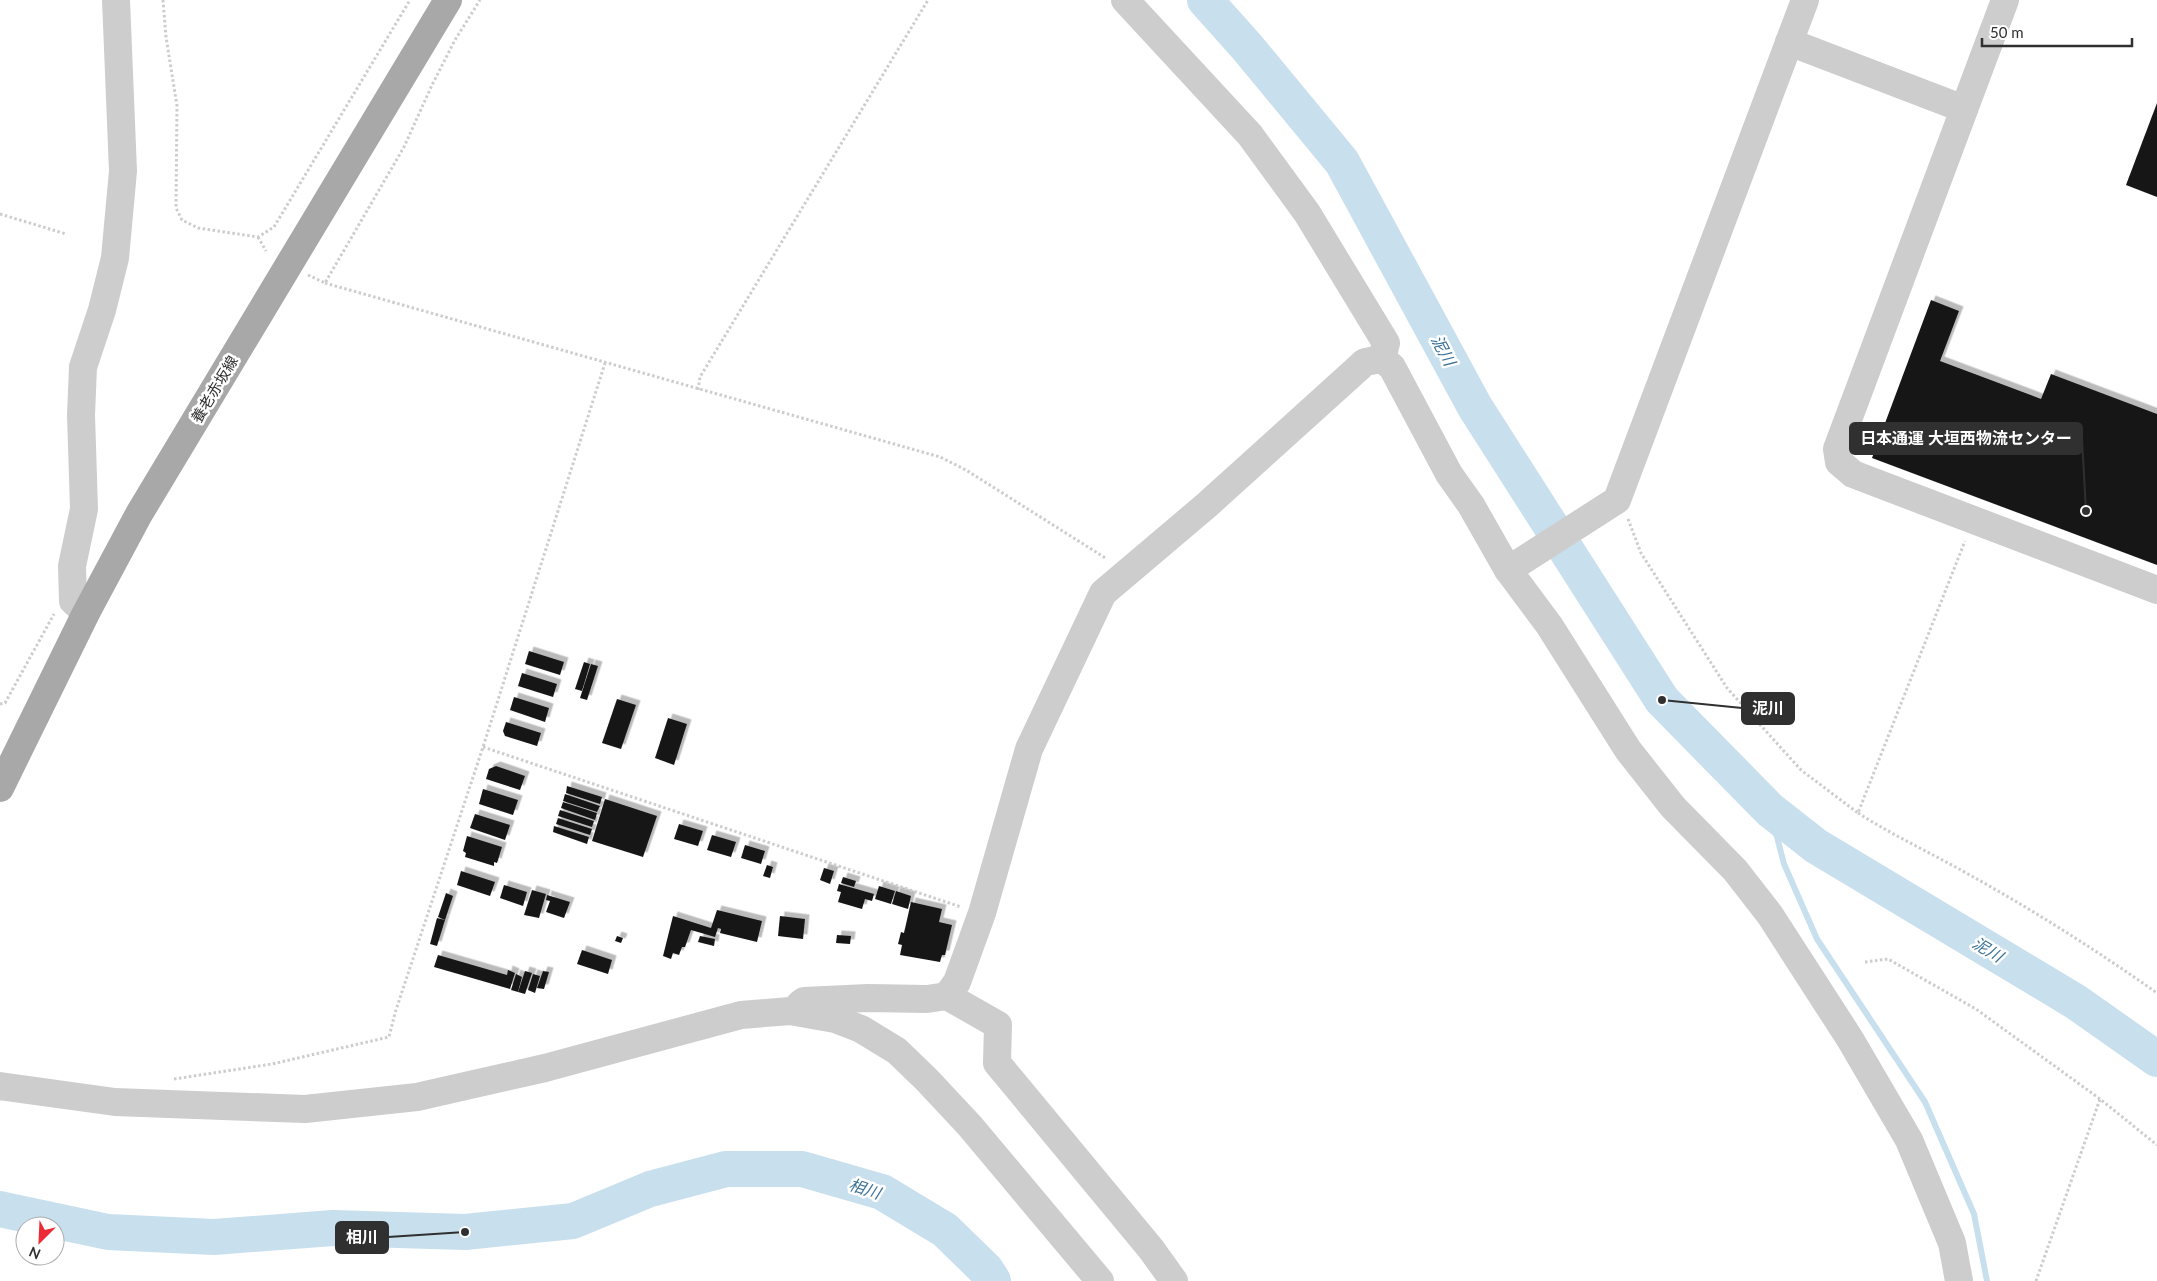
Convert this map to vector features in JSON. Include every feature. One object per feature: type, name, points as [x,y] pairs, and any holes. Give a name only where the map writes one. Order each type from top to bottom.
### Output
[{"type":"main road","name":"養老赤坂線","points":[[0,788],[79,607],[139,514],[448,0]]},
{"type":"street","points":[[79,607],[72,566],[84,510],[81,415],[83,368],[102,310],[115,258],[123,172],[116,0]]},
{"type":"street","points":[[1126,0],[1250,135],[1307,213],[1386,343],[1382,359]]},
{"type":"street","points":[[1514,566],[1612,502],[1805,0]]},
{"type":"street","points":[[2005,0],[1837,449],[1839,462],[1853,474],[2157,590]]},
{"type":"street","points":[[1789,42],[1964,110]]},
{"type":"street","points":[[947,996],[958,982],[982,914],[1029,749],[1103,593],[1208,504],[1365,362],[1382,359],[1392,367],[1449,474],[1514,566],[1548,625],[1628,750],[1673,807],[1735,870],[1770,915],[1850,1039],[1909,1140],[1952,1243],[1959,1281]]},
{"type":"street","points":[[790,1011],[804,1001],[868,998],[927,999],[947,996],[998,1025],[997,1064],[1151,1249],[1174,1281]]},
{"type":"street","points":[[0,1086],[115,1102],[305,1109],[417,1097],[545,1068],[741,1015],[790,1011],[835,1019],[861,1029],[897,1051],[970,1126],[1100,1281]]},
{"type":"path","points":[[163,0],[166,37],[177,106],[176,208],[182,220],[198,228],[258,237],[274,227],[410,0]]},
{"type":"path","points":[[325,283],[404,147],[443,62],[480,0]]},
{"type":"path","points":[[698,390],[700,377],[928,0]]},
{"type":"path","points":[[0,214],[66,234]]},
{"type":"path","points":[[258,237],[266,251]]},
{"type":"path","points":[[308,275],[325,283],[940,457],[1106,558],[1126,573]]},
{"type":"path","points":[[170,1080],[272,1064],[388,1037],[483,747],[604,363]]},
{"type":"path","points":[[1612,502],[1624,509],[1641,553],[1727,688],[1801,770],[1858,814],[1968,873],[2088,946],[2157,993]]},
{"type":"path","points":[[1858,814],[1973,520]]},
{"type":"path","points":[[0,704],[5,703],[53,614],[79,607]]},
{"type":"path","points":[[483,747],[982,914]]},
{"type":"path","points":[[1865,962],[1888,959],[1976,1009],[2100,1099],[2157,1144]]},
{"type":"path","points":[[2036,1281],[2100,1099]]},
{"type":"building","points":[[2157,103],[2157,197],[2126,185]]},
{"type":"building","points":[[1931,300],[1959,311],[1940,361],[2041,399],[2051,374],[2157,414],[2157,565],[1872,458]]},
{"type":"building","points":[[529,651],[564,662],[560,675],[525,664]]},
{"type":"building","points":[[584,662],[590,664],[582,691],[575,689]]},
{"type":"building","points":[[591,664],[598,666],[587,700],[580,698]]},
{"type":"building","points":[[522,673],[557,684],[553,697],[518,686]]},
{"type":"building","points":[[514,697],[549,708],[545,722],[510,710]]},
{"type":"building","points":[[617,699],[636,705],[621,749],[602,743]]},
{"type":"building","points":[[668,718],[687,724],[674,765],[655,758]]},
{"type":"building","points":[[506,722],[541,733],[537,746],[505,736],[503,731]]},
{"type":"building","points":[[496,766],[525,776],[520,790],[486,779],[489,769]]},
{"type":"building","points":[[567,786],[602,797],[600,804],[566,793]]},
{"type":"building","points":[[483,789],[518,800],[513,815],[479,804]]},
{"type":"building","points":[[565,794],[600,806],[597,812],[563,801]]},
{"type":"building","points":[[605,799],[657,816],[643,857],[592,841]]},
{"type":"building","points":[[563,802],[597,813],[595,820],[561,808]]},
{"type":"building","points":[[560,810],[594,821],[592,827],[558,816]]},
{"type":"building","points":[[475,814],[510,825],[505,840],[470,828]]},
{"type":"building","points":[[558,818],[592,829],[590,835],[556,824]]},
{"type":"building","points":[[679,824],[703,831],[698,846],[674,839]]},
{"type":"building","points":[[554,826],[589,837],[587,844],[553,832]]},
{"type":"building","points":[[712,835],[736,842],[731,857],[707,850]]},
{"type":"building","points":[[467,836],[502,847],[497,863],[494,862],[494,866],[465,857],[466,853],[463,851]]},
{"type":"building","points":[[745,845],[765,851],[761,864],[741,858]]},
{"type":"building","points":[[767,865],[773,867],[770,878],[763,876]]},
{"type":"building","points":[[824,868],[834,871],[830,884],[820,880]]},
{"type":"building","points":[[461,871],[495,882],[490,896],[457,885]]},
{"type":"building","points":[[843,877],[856,881],[854,887],[841,883]]},
{"type":"building","points":[[839,884],[874,894],[872,901],[865,899],[862,909],[838,902],[841,892],[837,891]]},
{"type":"building","points":[[504,885],[527,892],[523,906],[500,898]]},
{"type":"building","points":[[879,886],[895,891],[891,904],[875,899]]},
{"type":"building","points":[[532,890],[546,894],[539,918],[524,915]]},
{"type":"building","points":[[896,891],[911,896],[908,909],[892,904]]},
{"type":"building","points":[[446,893],[453,896],[445,920],[438,917]]},
{"type":"building","points":[[547,895],[570,902],[564,918],[546,912],[550,901],[546,900]]},
{"type":"building","points":[[911,902],[942,909],[939,922],[952,925],[945,955],[942,955],[940,962],[900,955],[902,945],[898,944],[901,932],[904,933]]},
{"type":"building","points":[[717,910],[762,921],[757,942],[720,933],[721,929],[718,928],[715,937],[691,930],[685,947],[682,947],[679,955],[673,953],[671,959],[663,956],[673,916],[711,928]]},
{"type":"building","points":[[780,916],[805,919],[803,939],[778,936]]},
{"type":"building","points":[[437,918],[445,920],[437,946],[430,944]]},
{"type":"building","points":[[837,935],[851,936],[850,944],[836,943]]},
{"type":"building","points":[[617,936],[623,938],[621,943],[615,941]]},
{"type":"building","points":[[700,936],[715,939],[714,946],[698,942]]},
{"type":"building","points":[[582,950],[612,960],[608,974],[577,964]]},
{"type":"building","points":[[438,955],[507,975],[508,970],[515,973],[510,989],[434,967]]},
{"type":"building","points":[[525,971],[532,973],[525,994],[518,992]]},
{"type":"building","points":[[543,971],[549,972],[544,989],[537,988]]},
{"type":"building","points":[[516,974],[522,977],[518,992],[511,990]]},
{"type":"building","points":[[533,974],[540,976],[535,993],[528,990]]},
{"type":"waterway","name":"泥川","points":[[1205,0],[1247,47],[1342,162],[1475,407],[1662,700],[1770,810],[1816,846],[2076,1002],[2157,1059]]},
{"type":"waterway","points":[[1770,810],[1784,864],[1817,939],[1925,1102],[1974,1214],[1987,1281]]},
{"type":"waterway","name":"相川","points":[[0,1209],[108,1232],[214,1237],[333,1228],[465,1232],[573,1221],[650,1189],[726,1169],[802,1169],[882,1192],[945,1230],[986,1270],[993,1281]]},
{"type":"place","name":"日本通運 大垣西物流センター","points":[[2086,511]]},
{"type":"place","name":"泥川","points":[[1662,700]]},
{"type":"place","name":"相川","points":[[465,1232]]}]
